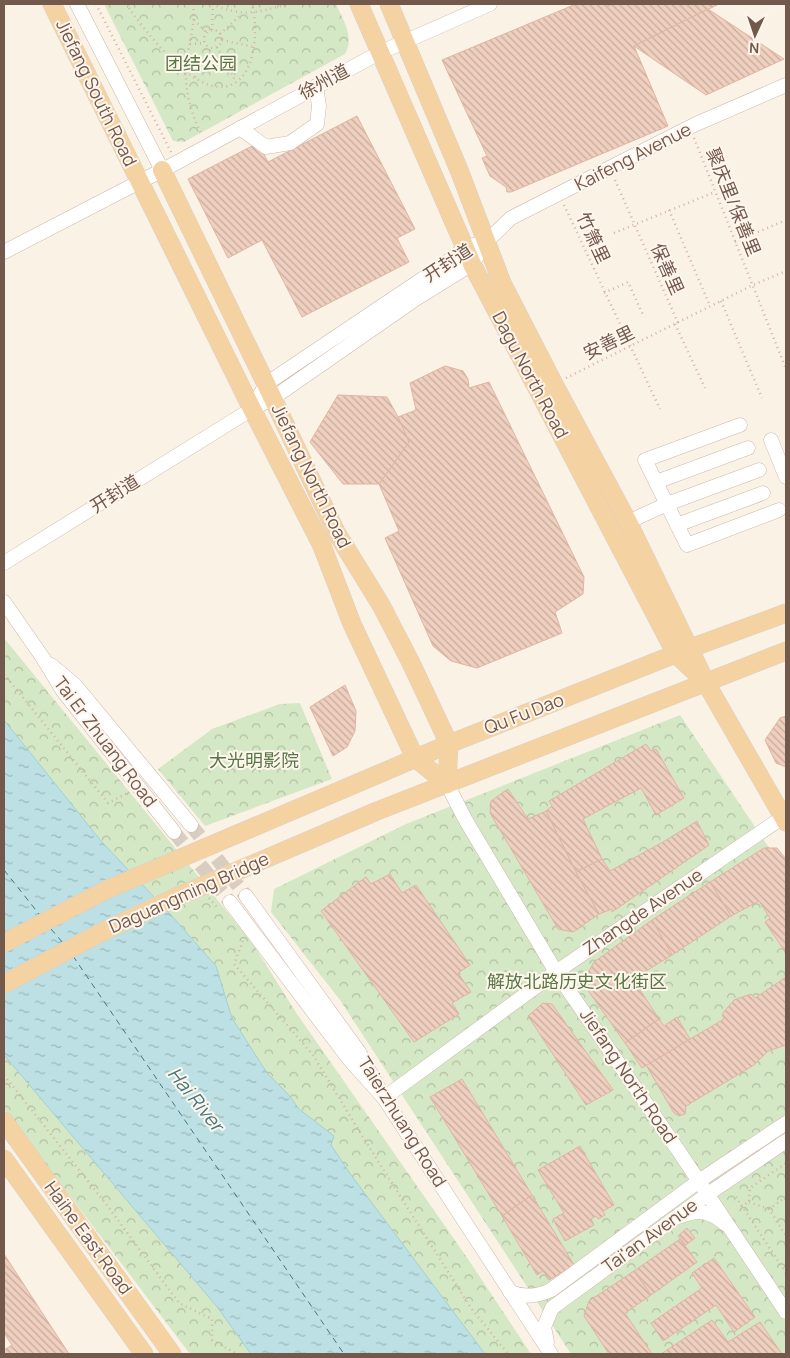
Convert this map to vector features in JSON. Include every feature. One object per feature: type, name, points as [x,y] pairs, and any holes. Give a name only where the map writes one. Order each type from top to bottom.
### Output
[{"type":"main road","name":"Jiefang South Road","points":[[52,4],[141,181]]},
{"type":"main road","name":"Dagu North Road","points":[[359,4],[472,264],[682,651],[706,683],[785,819]]},
{"type":"main road","name":"Dagu North Road","points":[[389,4],[487,241],[502,284],[628,522],[682,651]]},
{"type":"main road","name":"Jiefang North Road","points":[[169,166],[269,391],[336,532],[381,605],[412,663],[449,744],[447,784]]},
{"type":"main road","name":"Jiefang North Road","points":[[141,181],[252,409],[322,546],[352,624],[415,758],[447,784]]},
{"type":"main road","name":"Qu Fu Dao","points":[[360,782],[449,744],[682,651],[786,613]]},
{"type":"main road","name":"Qu Fu Dao","points":[[377,811],[786,651]]},
{"type":"main road","name":"Daguangming Bridge","points":[[4,943],[108,889],[360,782]]},
{"type":"main road","name":"Daguangming Bridge","points":[[4,984],[174,898],[377,811]]},
{"type":"main road","name":"Haihe East Road","points":[[4,1121],[172,1354]]},
{"type":"main road","name":"Haihe East Road","points":[[4,1159],[144,1354]]},
{"type":"street","name":"Jiefang South Road","points":[[77,4],[169,166]]},
{"type":"street","name":"徐州道","points":[[141,181],[379,53],[490,4]]},
{"type":"street","name":"Kaifeng Avenue","points":[[487,241],[511,218],[689,128],[786,85]]},
{"type":"street","points":[[240,128],[266,148],[290,143],[317,124],[319,106],[316,86]]},
{"type":"street","points":[[4,252],[141,181]]},
{"type":"street","name":"开封道","points":[[4,564],[252,409],[269,391],[465,248],[487,241]]},
{"type":"street","name":"开封道","points":[[269,391],[472,264],[487,241]]},
{"type":"street","points":[[740,425],[645,460],[687,545],[779,510]]},
{"type":"street","points":[[771,440],[786,477]]},
{"type":"street","points":[[656,482],[748,448]]},
{"type":"street","points":[[628,522],[667,504],[759,470]]},
{"type":"street","points":[[677,525],[763,493]]},
{"type":"street","name":"Tai Er Zhuang Road","points":[[4,602],[43,658],[63,691],[174,832]]},
{"type":"street","points":[[43,658],[75,685],[190,826]]},
{"type":"street","name":"Jiefang North Road","points":[[447,784],[464,819],[556,972],[708,1194],[786,1312]]},
{"type":"street","name":"Zhangde Avenue","points":[[384,1098],[556,972],[785,819]]},
{"type":"street","name":"Taierzhuang Road","points":[[246,896],[359,1052],[384,1098],[550,1352]]},
{"type":"street","points":[[230,902],[349,1059],[384,1098]]},
{"type":"street","name":"Tai'an Avenue","points":[[510,1292],[520,1296],[536,1295],[551,1290],[699,1181],[786,1123]]},
{"type":"street","name":"Tai'an Avenue","points":[[550,1352],[544,1327],[552,1308],[708,1194],[786,1142]]},
{"type":"street","points":[[672,1220],[689,1213],[703,1212],[717,1218],[733,1232]]},
{"type":"path","points":[[96,4],[169,166]]},
{"type":"path","points":[[126,4],[166,55],[186,71],[212,86],[227,87],[236,82],[246,72],[253,57],[254,13],[252,4]]},
{"type":"path","points":[[193,4],[193,19],[186,71],[188,96],[195,123],[207,146]]},
{"type":"path","points":[[212,30],[213,4],[242,14],[254,13],[288,4]]},
{"type":"path","points":[[220,34],[242,14]]},
{"type":"path","points":[[193,19],[207,33]]},
{"type":"path","points":[[205,43],[204,38],[212,30]]},
{"type":"path","points":[[212,30],[220,34],[222,40]]},
{"type":"path","points":[[190,44],[205,43],[211,48],[217,47],[222,40]]},
{"type":"path","points":[[222,40],[254,47]]},
{"type":"path","points":[[217,47],[236,82]]},
{"type":"path","points":[[195,77],[211,48]]},
{"type":"path","name":"聚庆里/保善里","points":[[689,128],[753,285]]},
{"type":"path","name":"保善里","points":[[610,168],[676,323]]},
{"type":"path","points":[[614,233],[715,192]]},
{"type":"path","name":"竹箫里","points":[[559,194],[660,409]]},
{"type":"path","name":"保善里","points":[[670,210],[710,306]]},
{"type":"path","points":[[736,242],[786,220]]},
{"type":"path","name":"安善里","points":[[554,384],[753,285],[786,272]]},
{"type":"path","points":[[604,293],[628,282],[642,315]]},
{"type":"path","points":[[753,285],[786,370]]},
{"type":"path","points":[[721,301],[762,398]]},
{"type":"path","points":[[676,323],[705,388]]},
{"type":"path","points":[[4,674],[108,803],[126,794],[131,800]]},
{"type":"path","points":[[244,939],[234,964],[313,1055],[364,1139],[472,1308],[508,1354]]},
{"type":"path","points":[[4,1075],[106,1204],[179,1303],[212,1319],[212,1340],[236,1354]]},
{"type":"path","points":[[749,1202],[750,1188],[786,1164]]},
{"type":"path","points":[[769,1209],[786,1197]]},
{"type":"path","points":[[736,1198],[786,1273]]},
{"type":"path","points":[[741,1206],[749,1202],[769,1209],[786,1236]]},
{"type":"green space","name":"团结公园","points":[[104,4],[336,4],[347,29],[348,48],[345,54],[184,142],[173,141]]},
{"type":"green space","points":[[4,638],[251,941],[297,1014],[468,1259],[531,1354],[190,1354],[4,1109]]},
{"type":"green space","name":"大光明影院","points":[[300,703],[332,779],[205,826],[158,769],[212,729],[280,704]]},
{"type":"green space","name":"解放北路历史文化街区","points":[[680,715],[786,873],[786,1354],[571,1354],[340,1000],[271,912],[274,889],[406,824]]},
{"type":"water","name":"Hai River","points":[[4,720],[101,841],[216,966],[232,1018],[268,1074],[288,1094],[299,1109],[334,1136],[331,1145],[351,1175],[485,1354],[251,1354],[218,1308],[4,1055]]},
{"type":"building","points":[[576,4],[608,4],[608,6],[613,4],[719,4],[634,46],[668,126],[511,192],[507,192],[506,187],[490,176],[482,158],[487,156],[442,60]]},
{"type":"building","points":[[708,9],[784,59],[706,95],[634,46]]},
{"type":"building","points":[[357,116],[415,229],[397,238],[409,262],[302,317],[262,240],[228,258],[188,179],[258,143],[268,162]]},
{"type":"building","points":[[445,366],[463,371],[468,379],[469,388],[489,382],[584,577],[583,594],[555,612],[562,633],[477,668],[451,661],[433,646],[385,538],[399,531],[379,484],[409,442],[398,417],[416,410],[410,383]]},
{"type":"building","points":[[338,395],[387,397],[398,417],[409,442],[379,484],[343,484],[310,442]]},
{"type":"building","points":[[345,685],[356,711],[355,731],[347,747],[333,756],[310,707]]},
{"type":"building","points":[[786,716],[786,767],[776,763],[765,740],[780,718]]},
{"type":"building","points":[[646,744],[651,751],[656,749],[684,798],[656,815],[641,788],[583,819],[602,859],[576,872],[546,811],[552,806],[549,801]]},
{"type":"building","points":[[508,789],[528,819],[546,811],[599,914],[573,932],[558,929],[490,813],[491,801]]},
{"type":"building","points":[[697,821],[709,845],[612,912],[612,909],[599,914],[576,872],[602,859],[610,871]]},
{"type":"building","points":[[764,848],[777,848],[786,859],[786,953],[765,922],[770,918],[759,901],[731,916],[710,882]]},
{"type":"building","points":[[390,874],[402,893],[416,885],[470,965],[458,973],[471,992],[452,1003],[459,1014],[414,1042],[321,911],[366,877],[371,884]]},
{"type":"building","points":[[710,882],[731,916],[672,955],[652,920]]},
{"type":"building","points":[[652,920],[672,955],[633,979],[659,1019],[625,1043],[587,989],[586,976],[594,962]]},
{"type":"building","points":[[786,977],[786,1045],[768,1051],[754,1065],[686,1106],[685,1114],[679,1116],[674,1113],[646,1065],[724,1019],[722,1014],[734,1000],[751,994],[755,998]]},
{"type":"building","points":[[543,1003],[552,1004],[613,1090],[586,1105],[528,1016]]},
{"type":"building","points":[[677,1017],[690,1039],[642,1068],[625,1043],[659,1019],[664,1026]]},
{"type":"building","points":[[462,1079],[532,1195],[502,1216],[430,1097]]},
{"type":"building","points":[[580,1146],[614,1205],[603,1211],[605,1215],[598,1219],[596,1216],[591,1219],[594,1225],[565,1241],[553,1219],[564,1213],[538,1170]]},
{"type":"building","points":[[532,1195],[574,1265],[549,1280],[543,1271],[537,1275],[502,1216]]},
{"type":"building","points":[[687,1228],[695,1238],[686,1245],[678,1236]]},
{"type":"building","points":[[680,1239],[697,1262],[651,1295],[634,1271]]},
{"type":"building","points":[[4,1254],[69,1354],[4,1354],[4,1350],[12,1345],[4,1333]]},
{"type":"building","points":[[714,1258],[755,1317],[734,1332],[716,1305],[663,1341],[651,1323],[702,1288],[692,1273]]},
{"type":"building","points":[[634,1271],[651,1295],[625,1313],[652,1354],[609,1354],[584,1316],[589,1301]]},
{"type":"building","points":[[712,1320],[728,1342],[760,1322],[782,1354],[661,1354]]},
{"type":"ferry route","points":[[4,870],[39,914]]},
{"type":"ferry route","points":[[51,929],[63,943]]},
{"type":"ferry route","points":[[73,956],[344,1354]]},
{"type":"tunnel","points":[[191,825],[246,896]]},
{"type":"tunnel","points":[[174,832],[230,902]]}]
